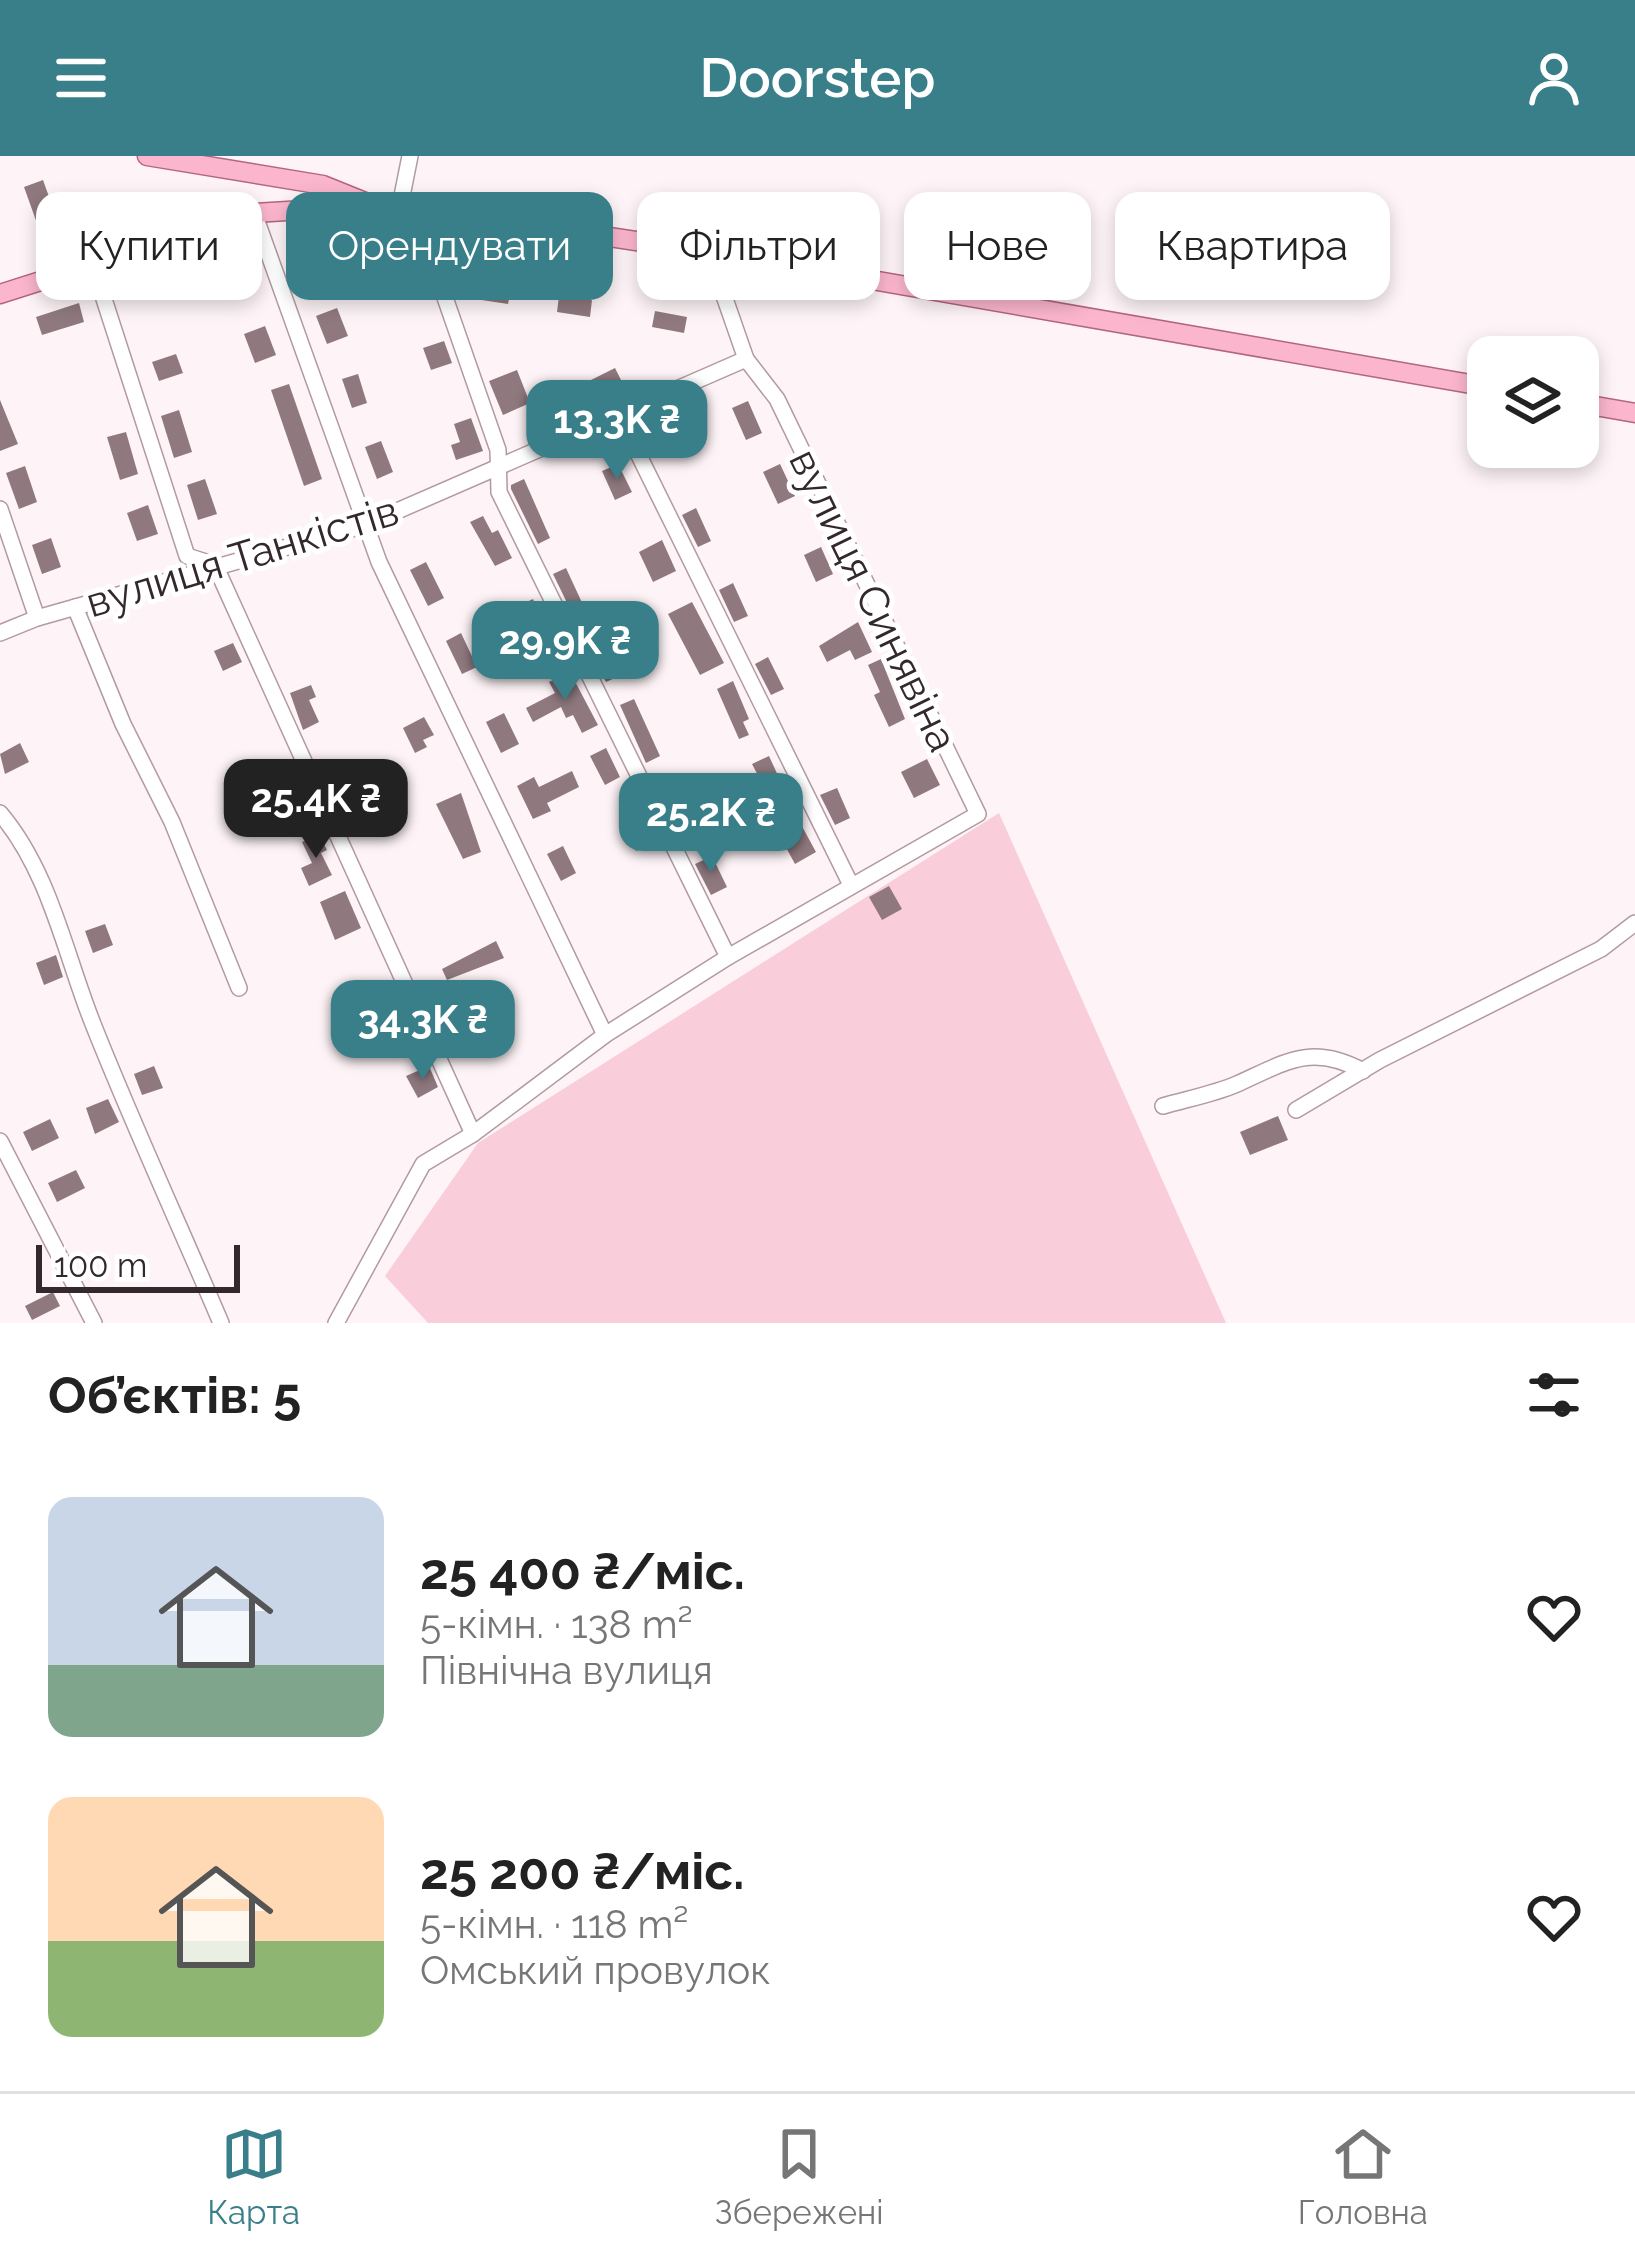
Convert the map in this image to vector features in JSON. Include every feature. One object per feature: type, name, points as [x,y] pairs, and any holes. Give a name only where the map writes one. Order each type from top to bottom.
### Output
[{"type":"main road","points":[[147,156],[322,185],[340,192]]},
{"type":"main road","points":[[880,282],[1467,383]]},
{"type":"main road","points":[[0,294],[36,283]]},
{"type":"main road","points":[[1599,407],[1635,413]]},
{"type":"street","points":[[403,192],[410,156]]},
{"type":"street","points":[[262,235],[379,562],[604,1035]]},
{"type":"street","points":[[104,300],[187,556],[215,565],[472,1134]]},
{"type":"street","points":[[446,300],[498,450],[500,492],[728,957]]},
{"type":"street","name":"вулиця Синявіна","points":[[725,300],[746,359],[777,399],[978,814],[851,885]]},
{"type":"street","name":"вулиця Танкістів","points":[[0,633],[215,565],[365,525],[746,359]]},
{"type":"street","points":[[336,1323],[423,1164],[472,1134],[604,1035],[851,885],[617,413]]},
{"type":"street","points":[[0,509],[37,618]]},
{"type":"street","points":[[75,607],[123,724],[172,822],[239,988]]},
{"type":"street","points":[[0,813],[46,892],[93,1024],[221,1323]]},
{"type":"street","points":[[1296,1110],[1601,949],[1635,923]]},
{"type":"street","points":[[1163,1106],[1233,1086],[1279,1063],[1334,1055],[1363,1071]]},
{"type":"street","points":[[0,1141],[94,1323]]},
{"type":"shaded area","points":[[999,813],[1226,1323],[428,1323],[385,1276],[478,1143]]},
{"type":"building","points":[[43,180],[47,192],[36,192],[36,221],[24,187]]},
{"type":"building","points":[[558,300],[592,300],[590,317],[557,312]]},
{"type":"building","points":[[79,303],[84,322],[42,335],[36,317]]},
{"type":"building","points":[[337,308],[348,336],[327,344],[316,316]]},
{"type":"building","points":[[655,311],[687,317],[684,333],[652,327]]},
{"type":"building","points":[[265,326],[276,355],[255,363],[244,334]]},
{"type":"building","points":[[444,341],[452,363],[431,370],[423,348]]},
{"type":"building","points":[[176,354],[183,373],[159,381],[152,362]]},
{"type":"building","points":[[615,368],[622,382],[570,410],[563,394]]},
{"type":"building","points":[[517,370],[530,403],[503,415],[489,381]]},
{"type":"building","points":[[358,374],[367,403],[352,408],[342,379]]},
{"type":"building","points":[[289,384],[322,479],[304,486],[271,390]]},
{"type":"building","points":[[0,400],[18,444],[0,451]]},
{"type":"building","points":[[748,401],[762,433],[746,440],[732,408]]},
{"type":"building","points":[[179,410],[192,452],[174,458],[161,416]]},
{"type":"building","points":[[471,418],[483,451],[456,460],[451,445],[460,442],[454,424]]},
{"type":"building","points":[[126,432],[138,474],[120,480],[107,437]]},
{"type":"building","points":[[381,441],[393,472],[377,479],[365,447]]},
{"type":"building","points":[[618,464],[632,492],[615,500],[602,471]]},
{"type":"building","points":[[780,464],[795,496],[778,504],[763,472]]},
{"type":"building","points":[[25,466],[37,502],[19,509],[6,473]]},
{"type":"building","points":[[205,479],[217,514],[198,520],[187,485]]},
{"type":"building","points":[[524,479],[550,538],[538,544],[511,489]]},
{"type":"building","points":[[148,505],[158,534],[137,541],[127,513]]},
{"type":"building","points":[[696,508],[711,541],[698,547],[682,515]]},
{"type":"building","points":[[483,516],[492,533],[498,530],[512,558],[495,566],[470,522]]},
{"type":"building","points":[[51,538],[61,567],[42,574],[32,545]]},
{"type":"building","points":[[662,540],[676,571],[653,582],[639,552]]},
{"type":"building","points":[[821,547],[833,574],[816,582],[804,555]]},
{"type":"building","points":[[426,562],[444,598],[428,606],[410,570]]},
{"type":"building","points":[[566,568],[584,607],[572,613],[553,574]]},
{"type":"building","points":[[733,583],[748,616],[734,622],[719,590]]},
{"type":"building","points":[[533,599],[554,655],[540,662],[523,636],[494,650],[487,635],[516,621],[510,610]]},
{"type":"building","points":[[692,602],[724,663],[700,675],[668,614]]},
{"type":"building","points":[[858,622],[872,652],[855,660],[850,650],[827,662],[819,646]]},
{"type":"building","points":[[461,633],[477,667],[462,674],[446,641]]},
{"type":"building","points":[[233,643],[242,662],[223,671],[214,651]]},
{"type":"building","points":[[605,644],[619,676],[606,682],[590,651]]},
{"type":"building","points":[[768,657],[784,689],[771,695],[755,664]]},
{"type":"building","points":[[881,659],[905,719],[889,727],[874,695],[880,692],[868,665]]},
{"type":"building","points":[[570,672],[598,725],[582,733],[573,715],[566,718],[561,707],[533,722],[526,708],[555,693],[549,682]]},
{"type":"building","points":[[733,681],[749,719],[743,722],[749,735],[739,739],[717,689]]},
{"type":"building","points":[[311,685],[316,697],[309,700],[319,722],[303,730],[290,693]]},
{"type":"building","points":[[634,699],[660,756],[646,763],[620,705]]},
{"type":"building","points":[[504,713],[519,744],[501,753],[486,722]]},
{"type":"building","points":[[424,717],[434,735],[423,740],[427,747],[415,753],[403,728]]},
{"type":"building","points":[[20,743],[29,762],[5,774],[0,754]]},
{"type":"building","points":[[606,748],[620,777],[605,785],[590,756]]},
{"type":"building","points":[[769,756],[781,782],[765,789],[752,764]]},
{"type":"building","points":[[927,759],[940,785],[914,798],[901,772]]},
{"type":"building","points":[[572,771],[579,787],[547,803],[551,811],[533,819],[517,786],[534,777],[539,787]]},
{"type":"building","points":[[675,785],[691,818],[676,825],[660,793]]},
{"type":"building","points":[[837,788],[850,818],[835,825],[820,795]]},
{"type":"building","points":[[461,793],[481,852],[463,859],[436,804]]},
{"type":"building","points":[[637,811],[653,843],[636,851],[621,819]]},
{"type":"building","points":[[798,819],[816,852],[795,864],[777,831]]},
{"type":"building","points":[[319,834],[327,850],[321,853],[332,875],[309,886],[301,868],[312,863],[302,842]]},
{"type":"building","points":[[563,846],[576,873],[561,881],[547,854]]},
{"type":"building","points":[[712,856],[727,887],[711,895],[695,864]]},
{"type":"building","points":[[889,886],[902,909],[882,920],[869,897]]},
{"type":"building","points":[[345,891],[361,928],[335,940],[320,902]]},
{"type":"building","points":[[105,924],[113,945],[93,953],[85,931]]},
{"type":"building","points":[[496,941],[504,958],[447,980],[442,969]]},
{"type":"building","points":[[56,955],[63,977],[44,985],[36,963]]},
{"type":"building","points":[[391,1005],[402,1027],[384,1036],[375,1012]]},
{"type":"building","points":[[154,1066],[163,1088],[142,1095],[134,1074]]},
{"type":"building","points":[[429,1066],[438,1087],[418,1098],[406,1076]]},
{"type":"building","points":[[108,1099],[119,1122],[95,1134],[86,1108]]},
{"type":"building","points":[[1278,1116],[1288,1140],[1250,1155],[1240,1132]]},
{"type":"building","points":[[50,1119],[59,1138],[32,1151],[23,1132]]},
{"type":"building","points":[[76,1170],[85,1188],[57,1202],[48,1183]]},
{"type":"building","points":[[53,1292],[60,1306],[32,1320],[25,1306]]}]
